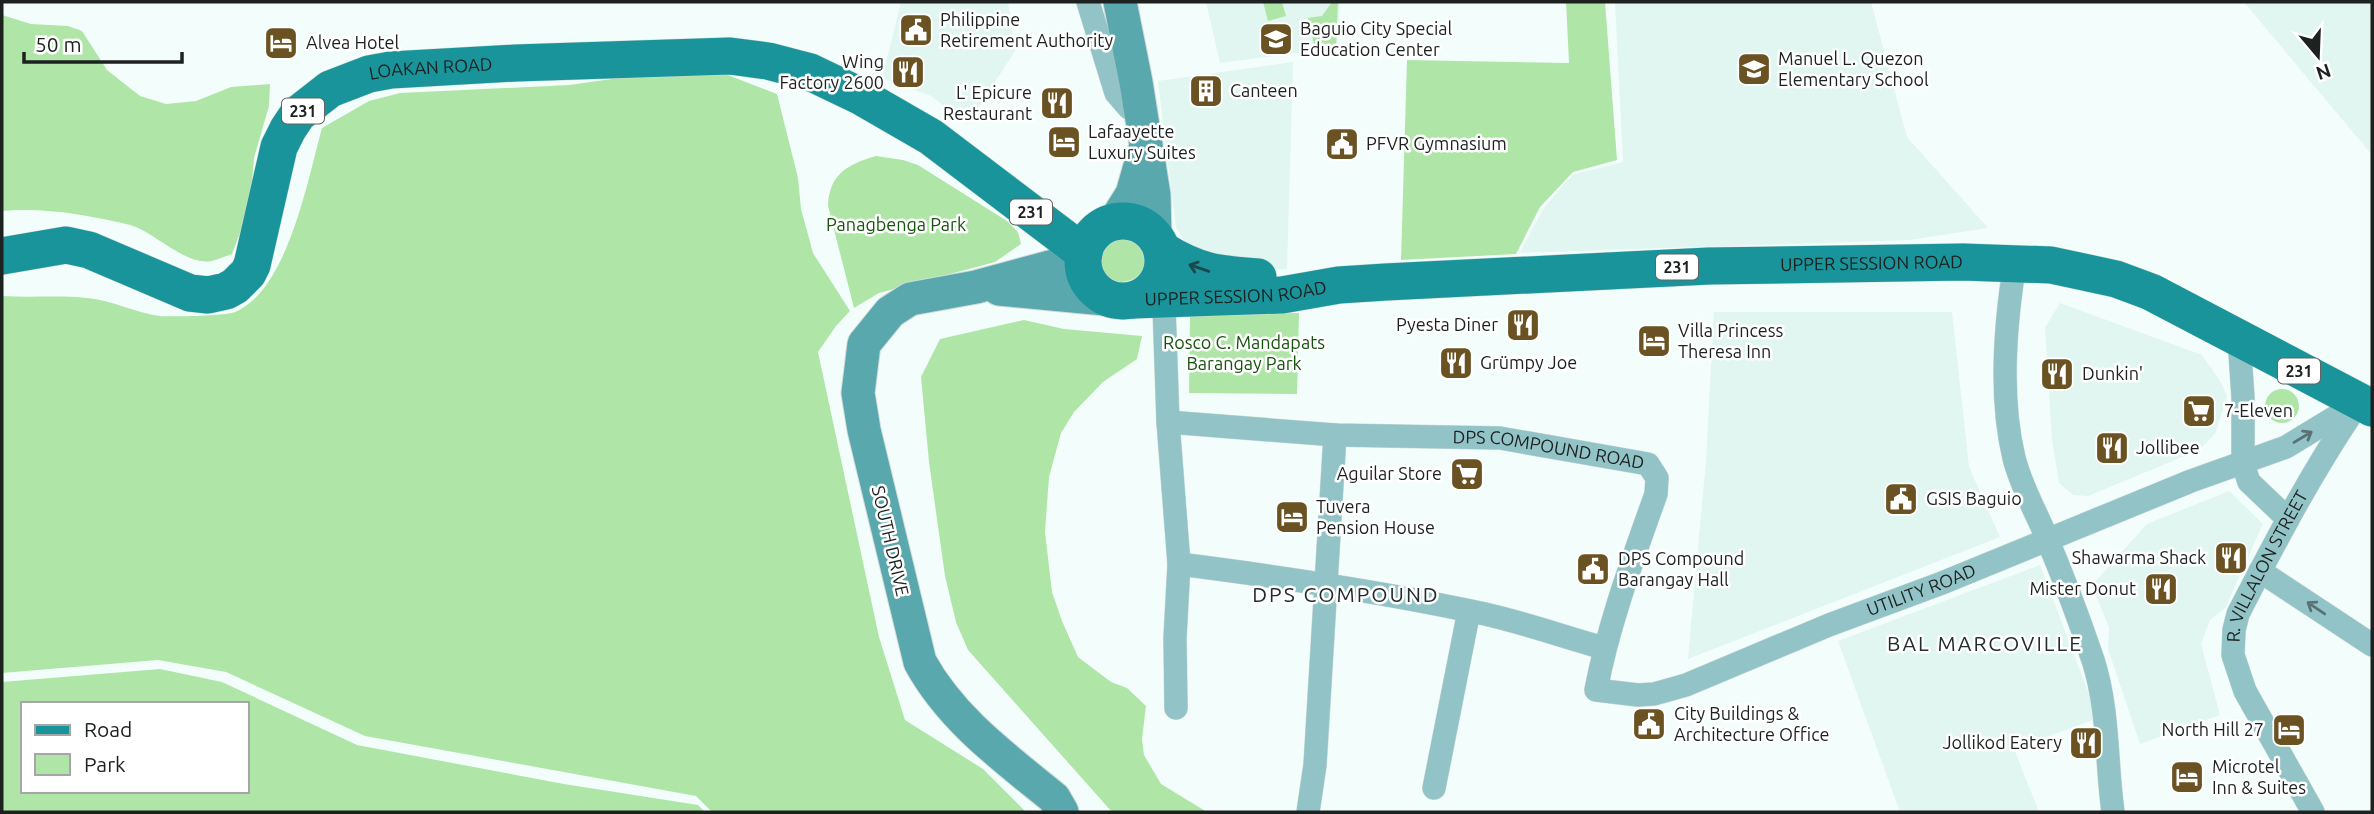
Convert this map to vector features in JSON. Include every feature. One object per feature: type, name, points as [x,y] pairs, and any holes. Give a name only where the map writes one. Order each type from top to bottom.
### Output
[{"type":"main road","points":[[1120,2],[1154,195],[1148,277]]},
{"type":"main road","name":"LOAKAN ROAD","points":[[2,256],[66,245],[89,250],[190,293],[208,295],[226,291],[242,281],[253,265],[279,147],[288,129],[298,114],[330,89],[369,74],[391,70],[730,56],[768,61],[810,72],[860,96],[931,137],[978,171],[1094,241]]},
{"type":"main road","points":[[1094,241],[1137,183],[1145,146]]},
{"type":"main road","name":"231","points":[[1136,223],[1147,228],[1148,277],[1099,293],[1085,273],[1094,241],[1136,223]]},
{"type":"main road","name":"SOUTH DRIVE","points":[[976,287],[1094,241]]},
{"type":"main road","name":"UPPER SESSION ROAD","points":[[1148,277],[1282,295],[1339,285],[1709,266],[1963,262],[2051,265],[2116,279],[2151,292],[2366,405]]},
{"type":"main road","name":"UPPER SESSION ROAD","points":[[1148,277],[1197,269],[1214,274],[1289,278],[1339,285]]},
{"type":"main road","name":"SOUTH DRIVE","points":[[1062,812],[1054,799],[953,711],[934,687],[920,662],[862,418],[858,393],[864,344],[890,312],[910,299],[976,287],[1148,277]]},
{"type":"street","points":[[1088,2],[1116,93],[1129,108],[1140,113]]},
{"type":"street","points":[[2015,263],[2006,358],[2014,457],[2022,485],[2047,539],[2093,662],[2103,699],[2113,812]]},
{"type":"street","points":[[1148,277],[1168,422],[1179,564],[1175,638],[1176,708]]},
{"type":"street","points":[[2239,338],[2243,464],[2249,482],[2288,519]]},
{"type":"street","name":"UTILITY ROAD","points":[[1596,690],[1638,695],[1671,690],[2191,481],[2286,447],[2366,405]]},
{"type":"street","name":"R. VILLALON STREET","points":[[2314,812],[2245,691],[2233,655],[2234,630],[2238,614],[2260,571],[2319,464],[2366,405]]},
{"type":"street","name":"DPS COMPOUND ROAD","points":[[1168,422],[1335,435],[1500,438],[1648,464],[1657,478],[1657,494],[1618,600],[1604,648],[1596,690]]},
{"type":"street","points":[[1308,812],[1315,765],[1335,435]]},
{"type":"street","points":[[1179,564],[1326,583],[1469,611],[1604,648]]},
{"type":"street","points":[[2260,571],[2372,645]]},
{"type":"street","points":[[1434,788],[1469,611]]},
{"type":"shaded area","points":[[901,2],[1008,2],[1015,51],[968,124],[931,96],[882,78]]},
{"type":"shaded area","name":"Baguio City Special Education Center","points":[[1206,2],[1340,2],[1337,48],[1220,63]]},
{"type":"shaded area","name":"Manuel L. Quezon Elementary School","points":[[1615,2],[1871,2],[1907,137],[1988,228],[1909,240],[1520,253],[1543,209],[1572,175],[1623,162]]},
{"type":"shaded area","points":[[2244,2],[2372,2],[2372,155]]},
{"type":"shaded area","points":[[1293,62],[1287,269],[1256,271],[1195,248],[1184,240],[1176,228],[1158,81]]},
{"type":"shaded area","points":[[2060,303],[2202,355],[2222,384],[2227,397],[2215,434],[2202,447],[2187,455],[2088,496],[2073,495],[2059,483],[2052,440],[2045,328]]},
{"type":"shaded area","points":[[1714,312],[1952,312],[1969,467],[2000,537],[1688,659],[1706,460]]},
{"type":"shaded area","points":[[2229,491],[2263,524],[2225,608],[2210,620],[2201,644],[2220,715],[2140,744],[2108,649],[2109,628],[2092,585],[2147,524]]},
{"type":"shaded area","points":[[2040,565],[2098,718],[2014,749],[2039,812],[1900,812],[1838,641]]},
{"type":"green space","points":[[1263,2],[1282,2],[1286,16],[1268,21]]},
{"type":"green space","points":[[1332,2],[1338,2],[1336,47],[1315,49],[1308,18],[1322,16]]},
{"type":"green space","points":[[1566,2],[1605,2],[1617,160],[1573,172],[1540,207],[1516,254],[1401,260],[1407,60],[1569,63]]},
{"type":"green space","points":[[2,15],[31,24],[68,26],[82,31],[107,70],[140,96],[166,104],[196,101],[231,87],[270,84],[269,106],[254,158],[250,206],[232,254],[212,261],[202,261],[181,254],[130,225],[66,213],[2,211]]},
{"type":"green space","points":[[704,66],[777,94],[813,253],[850,311],[818,352],[879,637],[905,720],[983,769],[1026,812],[712,812],[696,796],[365,736],[226,672],[158,660],[2,673],[2,296],[87,298],[160,316],[235,312],[253,300],[269,281],[282,257],[302,202],[322,128],[369,101],[400,93],[569,85]]},
{"type":"green space","name":"Panagbenga Park","points":[[876,156],[918,165],[1007,221],[1018,232],[1021,244],[995,262],[879,293],[854,308],[828,206],[829,195],[836,178],[842,172]]},
{"type":"green space","points":[[1121,230],[1131,232],[1139,238],[1145,246],[1145,266],[1139,274],[1131,280],[1121,282],[1111,280],[1103,274],[1097,266],[1095,256],[1097,246],[1103,238],[1111,232]]},
{"type":"green space","name":"Rosco C. Mandapats Barangay Park","points":[[1299,313],[1297,394],[1189,393],[1190,315]]},
{"type":"green space","points":[[1024,320],[1064,329],[1142,336],[1137,359],[1103,382],[1074,412],[1061,433],[1049,477],[1045,532],[1052,592],[1078,657],[1111,682],[1127,688],[1146,706],[1142,739],[1144,755],[1161,784],[1207,812],[1112,812],[968,650],[956,622],[945,576],[929,462],[921,377],[940,339]]},
{"type":"green space","points":[[2282,389],[2294,394],[2299,406],[2294,418],[2282,423],[2270,418],[2265,406],[2270,394]]},
{"type":"green space","points":[[160,669],[222,682],[357,745],[564,784],[698,805],[705,812],[2,812],[2,682]]},
{"type":"place","name":"Philippine Retirement Authority","points":[[916,30]]},
{"type":"place","name":"Baguio City Special Education Center","points":[[1276,39]]},
{"type":"place","name":"Alvea Hotel","points":[[281,43]]},
{"type":"place","name":"Manuel L. Quezon Elementary School","points":[[1754,69]]},
{"type":"place","name":"Wing Factory 2600","points":[[908,72]]},
{"type":"place","name":"Canteen","points":[[1206,91]]},
{"type":"place","name":"L' Epicure Restaurant","points":[[1057,103]]},
{"type":"place","name":"Lafaayette Luxury Suites","points":[[1064,142]]},
{"type":"place","name":"PFVR Gymnasium","points":[[1342,144]]},
{"type":"place","name":"Pyesta Diner","points":[[1523,325]]},
{"type":"place","name":"Villa Princess Theresa Inn","points":[[1654,341]]},
{"type":"place","name":"Grümpy Joe","points":[[1456,363]]},
{"type":"place","name":"Dunkin'","points":[[2057,374]]},
{"type":"place","name":"7-Eleven","points":[[2199,411]]},
{"type":"place","name":"Jollibee","points":[[2112,448]]},
{"type":"place","name":"Aguilar Store","points":[[1467,474]]},
{"type":"place","name":"GSIS Baguio","points":[[1901,499]]},
{"type":"place","name":"Tuvera Pension House","points":[[1292,517]]},
{"type":"place","name":"Shawarma Shack","points":[[2231,558]]},
{"type":"place","name":"DPS Compound Barangay Hall","points":[[1593,569]]},
{"type":"place","name":"Mister Donut","points":[[2161,589]]},
{"type":"place","name":"City Buildings & Architecture Office","points":[[1649,724]]},
{"type":"place","name":"North Hill 27","points":[[2289,730]]},
{"type":"place","name":"Jollikod Eatery","points":[[2086,743]]},
{"type":"place","name":"Microtel Inn & Suites","points":[[2187,777]]},
{"type":"district","name":"DPS COMPOUND","points":[[1346,595]]},
{"type":"district","name":"BAL MARCOVILLE","points":[[1985,644]]}]
